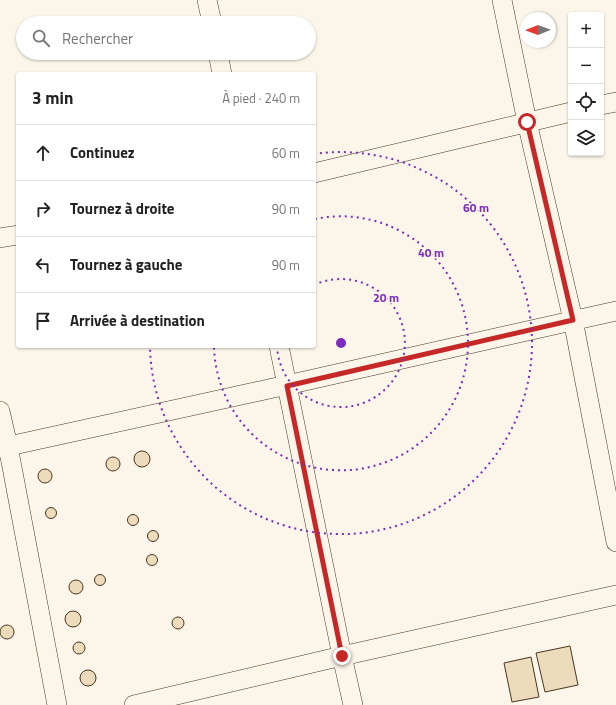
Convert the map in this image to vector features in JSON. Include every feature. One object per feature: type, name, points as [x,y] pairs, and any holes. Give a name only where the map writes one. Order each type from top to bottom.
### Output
[{"type":"street","points":[[207,0],[210,16]]},
{"type":"street","points":[[502,0],[527,122],[573,320],[616,542]]},
{"type":"street","points":[[219,60],[222,72]]},
{"type":"street","points":[[604,104],[616,102]]},
{"type":"street","points":[[316,173],[568,113]]},
{"type":"street","points":[[0,238],[16,234]]},
{"type":"street","points":[[4,447],[287,386],[616,311]]},
{"type":"street","points":[[278,348],[353,705]]},
{"type":"street","points":[[0,411],[4,447],[56,705]]},
{"type":"street","points":[[134,705],[342,656],[616,595]]},
{"type":"building","points":[[142,451],[148,453],[150,459],[148,465],[142,467],[136,465],[134,459],[136,453]]},
{"type":"building","points":[[110,457],[116,457],[120,461],[120,467],[116,471],[110,471],[106,467],[106,461]]},
{"type":"building","points":[[45,469],[50,471],[52,476],[50,481],[45,483],[40,481],[38,476],[40,471]]},
{"type":"building","points":[[51,507],[55,509],[57,513],[55,517],[51,519],[47,517],[45,513],[47,509]]},
{"type":"building","points":[[133,514],[137,516],[139,520],[137,524],[133,526],[129,524],[127,520],[129,516]]},
{"type":"building","points":[[153,530],[157,532],[159,536],[157,540],[153,542],[149,540],[147,536],[149,532]]},
{"type":"building","points":[[150,555],[154,555],[156,556],[156,564],[150,565],[147,562],[147,558]]},
{"type":"building","points":[[100,574],[104,576],[106,580],[104,584],[100,586],[96,584],[94,580],[96,576]]},
{"type":"building","points":[[76,580],[81,582],[83,587],[81,592],[76,594],[71,592],[69,587],[71,582]]},
{"type":"building","points":[[73,611],[80,616],[81,619],[76,626],[73,627],[66,622],[65,619],[70,612]]},
{"type":"building","points":[[176,617],[180,617],[184,623],[180,629],[176,629],[172,625],[172,621]]},
{"type":"building","points":[[4,625],[10,625],[14,629],[14,635],[10,639],[4,639],[0,635],[0,629]]},
{"type":"building","points":[[79,642],[83,644],[85,648],[83,652],[79,654],[75,652],[73,648],[75,644]]},
{"type":"building","points":[[570,646],[578,685],[545,692],[536,653]]},
{"type":"building","points":[[531,657],[539,697],[512,702],[504,663]]},
{"type":"building","points":[[88,670],[94,672],[96,678],[94,684],[88,686],[82,684],[80,678],[82,672]]},
{"type":"route","points":[[342,656],[287,386],[573,320],[527,122]]}]
